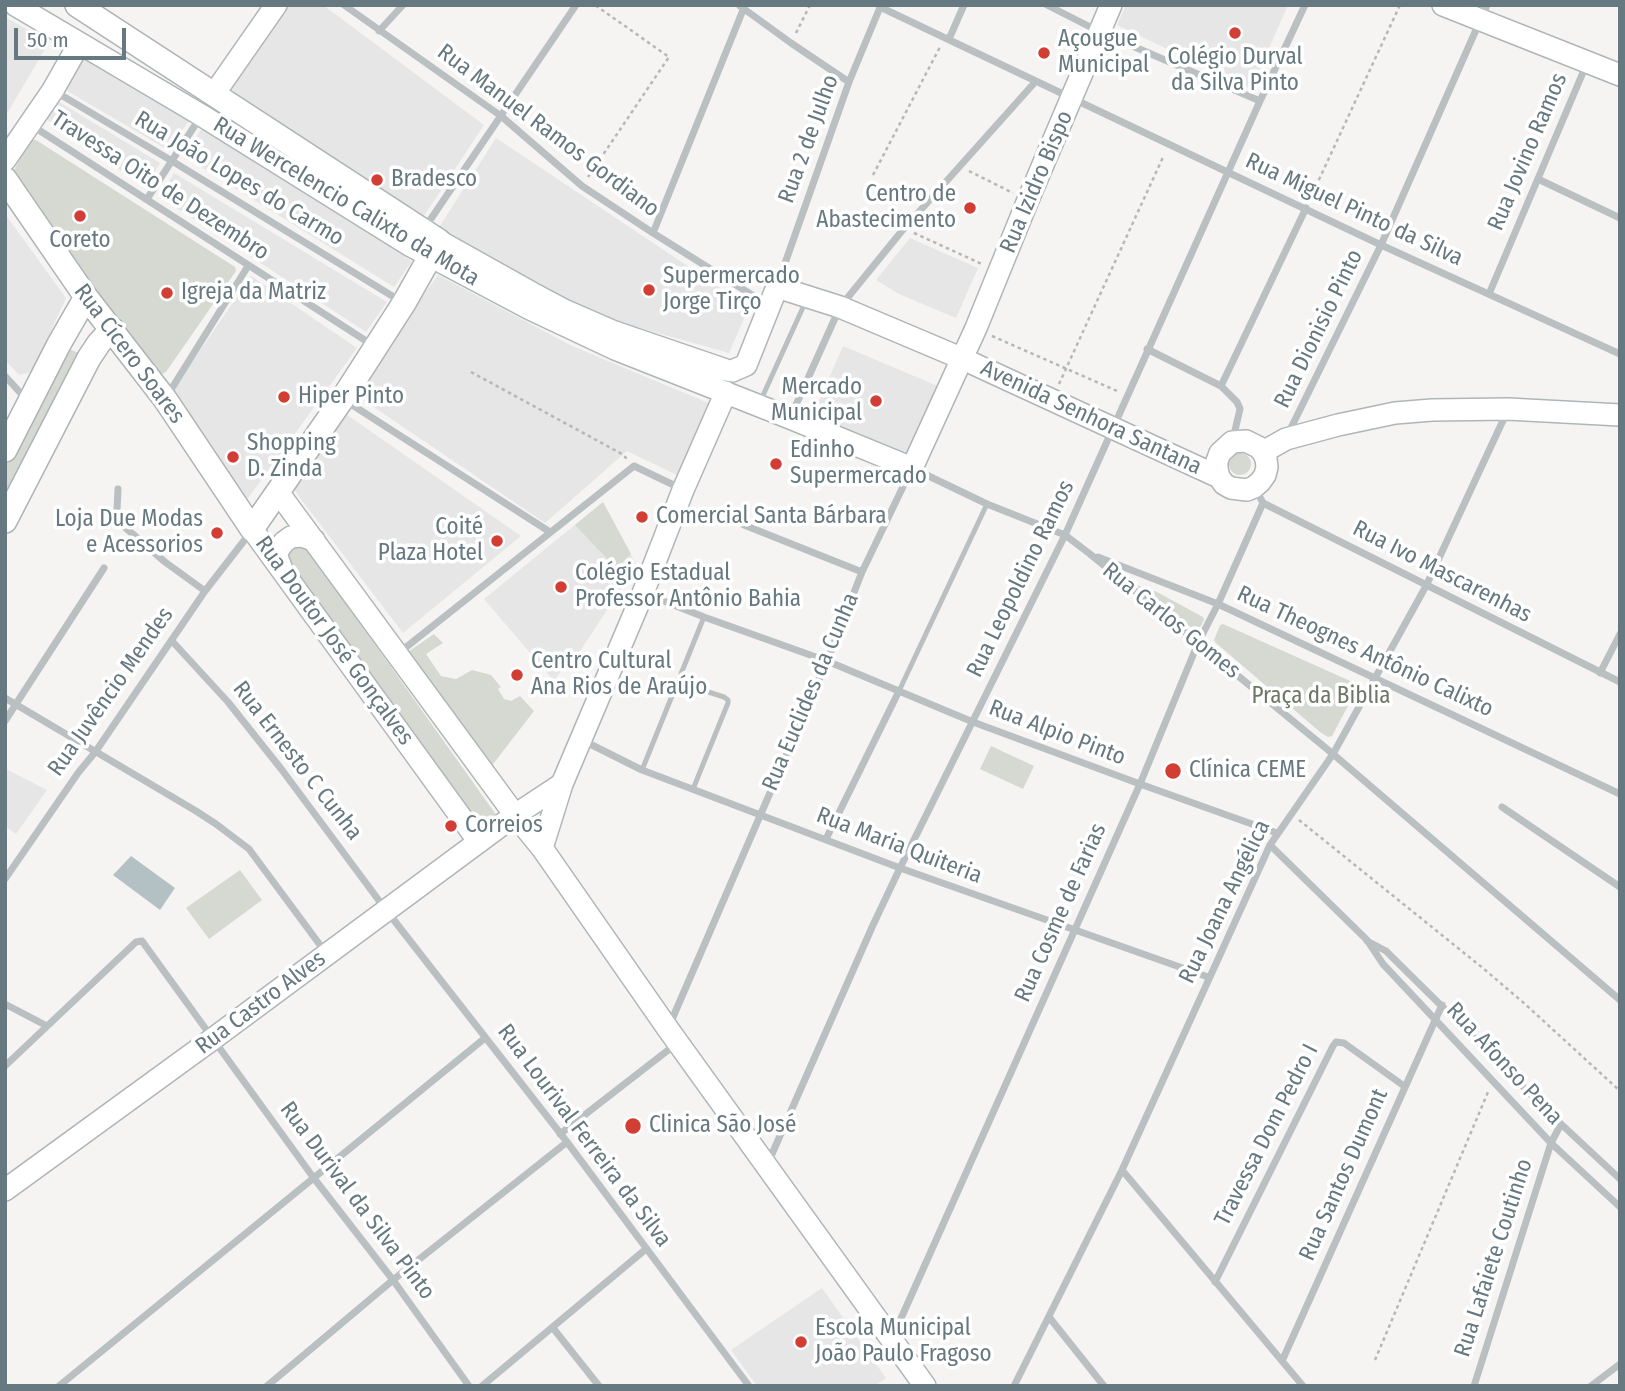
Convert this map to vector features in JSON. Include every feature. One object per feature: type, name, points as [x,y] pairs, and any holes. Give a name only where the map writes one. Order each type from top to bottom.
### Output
[{"type":"main road","name":"Rua Wercelencio Calixto da Mota","points":[[77,5],[100,12],[426,243]]},
{"type":"main road","name":"Rua Cícero Soares","points":[[5,179],[86,297],[165,399],[252,529]]},
{"type":"main road","points":[[278,492],[404,303],[426,243]]},
{"type":"main road","points":[[5,450],[86,297]]},
{"type":"main road","points":[[5,521],[89,358],[112,329]]},
{"type":"main road","points":[[59,344],[76,344],[85,350],[89,358]]},
{"type":"main road","name":"Rua Doutor José Gonçalves","points":[[252,529],[278,492]]},
{"type":"street","name":"Rua Wercelencio Calixto da Mota","points":[[15,5],[426,243],[530,309],[615,349],[726,392]]},
{"type":"street","points":[[214,94],[276,5]]},
{"type":"street","name":"Rua Manuel Ramos Gordiano","points":[[344,5],[501,116],[582,186],[653,233],[773,296]]},
{"type":"street","points":[[379,31],[403,5]]},
{"type":"street","points":[[426,243],[501,116],[576,5]]},
{"type":"street","points":[[947,38],[964,5]]},
{"type":"street","points":[[1047,5],[1100,32],[1260,101]]},
{"type":"street","name":"Rua Izidro Bispo","points":[[963,359],[1111,5]]},
{"type":"street","name":"Rua Leopoldino Ramos","points":[[767,1167],[873,925],[1065,536],[1147,349],[1305,5]]},
{"type":"street","points":[[1443,5],[1484,13],[1587,63],[1620,75]]},
{"type":"street","points":[[653,233],[742,6],[849,82]]},
{"type":"street","name":"Rua Miguel Pinto da Silva","points":[[880,6],[1381,245],[1620,354]]},
{"type":"street","name":"Rua 2 de Julho","points":[[773,296],[849,82],[880,6]]},
{"type":"street","name":"Rua Dionisio Pinto","points":[[1286,439],[1381,245],[1484,13]]},
{"type":"street","points":[[5,160],[53,90],[79,44]]},
{"type":"street","name":"Rua Jovino Ramos","points":[[1489,294],[1587,63]]},
{"type":"street","points":[[790,418],[840,307],[904,228],[1036,81]]},
{"type":"street","name":"Rua João Lopes do Carmo","points":[[53,90],[404,303]]},
{"type":"street","points":[[147,199],[201,115]]},
{"type":"street","name":"Travessa Oito de Dezembro","points":[[30,125],[376,347]]},
{"type":"street","points":[[1538,179],[1620,218]]},
{"type":"street","points":[[1221,386],[1306,208]]},
{"type":"street","name":"Rua Wercelencio Calixto da Mota","points":[[426,243],[612,331],[707,365],[732,371],[746,365],[750,359],[773,296]]},
{"type":"street","points":[[165,399],[248,266]]},
{"type":"street","name":"Avenida Senhora Santana","points":[[773,296],[807,297],[840,307],[963,359],[1219,477]]},
{"type":"street","points":[[1147,349],[1221,386],[1234,398],[1240,409],[1232,442]]},
{"type":"street","name":"Rua Euclides da Cunha","points":[[673,1036],[760,813],[827,661],[862,572],[963,359]]},
{"type":"street","points":[[5,376],[29,402]]},
{"type":"street","points":[[542,848],[562,784],[726,392]]},
{"type":"street","name":"Rua Carlos Gomes","points":[[726,392],[912,468],[1065,536],[1333,754],[1620,1000]]},
{"type":"street","points":[[343,398],[550,532]]},
{"type":"street","points":[[1259,495],[1260,482],[1267,467],[1263,452],[1286,439],[1338,425],[1395,413],[1432,410],[1508,409],[1620,415]]},
{"type":"street","name":"Rua Joana Angélica","points":[[1014,1386],[1122,1170],[1270,845],[1333,754],[1376,678],[1426,586],[1508,409]]},
{"type":"street","name":"Avenida Senhora Santana","points":[[1259,495],[1224,484],[1219,477],[1217,461],[1220,453],[1232,442],[1246,441],[1263,452]]},
{"type":"street","points":[[398,653],[634,466],[683,490]]},
{"type":"street","points":[[118,489],[117,510],[120,523],[165,562],[205,591]]},
{"type":"street","name":"Rua Doutor José Gonçalves","points":[[278,492],[542,848],[673,1036],[925,1386]]},
{"type":"street","name":"Rua Ivo Mascarenhas","points":[[1259,495],[1426,586],[1620,682]]},
{"type":"street","name":"Rua Cosme de Farias","points":[[892,1338],[1140,784],[1198,643],[1218,604],[1259,495]]},
{"type":"street","points":[[744,525],[862,572]]},
{"type":"street","name":"Rua Doutor José Gonçalves","points":[[252,529],[480,842]]},
{"type":"street","name":"Rua Juvêncio Mendes","points":[[5,879],[205,591],[252,529]]},
{"type":"street","points":[[281,567],[277,557],[284,542],[291,537],[301,536],[314,540]]},
{"type":"street","name":"Rua Theognes Antônio Calixto","points":[[1090,554],[1218,604],[1620,794]]},
{"type":"street","points":[[5,722],[104,568]]},
{"type":"street","name":"Rua Alpio Pinto","points":[[646,584],[704,617],[827,661],[973,722],[1277,832]]},
{"type":"street","points":[[1600,673],[1620,634]]},
{"type":"street","name":"Rua Ernesto C Cunha","points":[[172,641],[228,702],[386,910]]},
{"type":"street","points":[[826,839],[899,691]]},
{"type":"street","points":[[5,698],[216,824],[249,849],[327,954]]},
{"type":"street","name":"Rua Maria Quiteria","points":[[581,740],[642,770],[1208,978]]},
{"type":"street","name":"Rua Castro Alves","points":[[5,1190],[515,815],[562,784]]},
{"type":"street","points":[[1502,807],[1620,887]]},
{"type":"street","name":"Rua Afonso Pena","points":[[1270,845],[1367,940],[1383,964],[1552,1143],[1620,1207]]},
{"type":"street","name":"Rua Lourival Ferreira da Silva","points":[[386,910],[561,1134],[749,1386]]},
{"type":"street","name":"Rua Afonso Pena","points":[[1367,940],[1386,951],[1620,1179]]},
{"type":"street","name":"Rua Durival da Silva Pinto","points":[[47,1026],[136,942],[142,941],[469,1386]]},
{"type":"street","points":[[5,1004],[47,1026],[5,1066]]},
{"type":"street","name":"Rua Santos Dumont","points":[[1282,1361],[1442,1005]]},
{"type":"street","points":[[561,1134],[673,1036]]},
{"type":"street","points":[[59,1386],[485,1038]]},
{"type":"street","name":"Travessa Dom Pedro I","points":[[1215,1282],[1336,1042],[1344,1043],[1404,1086]]},
{"type":"street","name":"Rua Lafaiete Coutinho","points":[[1474,1386],[1552,1143],[1561,1124]]},
{"type":"street","points":[[267,1386],[393,1280],[567,1142]]},
{"type":"street","points":[[1122,1170],[1303,1386]]},
{"type":"street","points":[[482,1386],[646,1250]]},
{"type":"street","points":[[1049,1317],[1104,1386]]},
{"type":"street","points":[[553,1328],[599,1386]]},
{"type":"street","points":[[1591,1386],[1620,1364]]},
{"type":"lane","points":[[759,405],[807,297]]},
{"type":"lane","points":[[899,691],[987,503]]},
{"type":"lane","points":[[642,770],[704,617]]},
{"type":"lane","points":[[677,682],[724,696],[728,700],[693,789]]},
{"type":"path","points":[[582,186],[669,57],[596,5]]},
{"type":"path","points":[[791,43],[810,5]]},
{"type":"path","points":[[1306,208],[1400,5]]},
{"type":"path","points":[[873,175],[947,38]]},
{"type":"path","points":[[1052,400],[1169,144]]},
{"type":"path","points":[[960,166],[1028,200]]},
{"type":"path","points":[[904,228],[999,272]]},
{"type":"path","points":[[976,328],[1128,396]]},
{"type":"path","points":[[471,372],[622,454],[634,466]]},
{"type":"path","points":[[587,607],[628,572],[646,584]]},
{"type":"path","points":[[1291,814],[1485,969],[1620,1091]]},
{"type":"path","points":[[1375,1360],[1494,1080]]},
{"type":"shaded area","points":[[285,5],[323,5],[484,125],[420,222],[230,89]]},
{"type":"shaded area","name":"Colégio Durval da Silva Pinto","points":[[1126,5],[1288,5],[1251,89],[1117,25]]},
{"type":"shaded area","points":[[5,17],[49,42],[5,117]]},
{"type":"shaded area","points":[[83,59],[189,121],[168,150],[64,89]]},
{"type":"shaded area","points":[[56,100],[160,163],[146,188],[45,118]]},
{"type":"shaded area","points":[[201,129],[412,261],[394,287],[185,157]]},
{"type":"shaded area","points":[[496,138],[749,307],[729,353],[569,308],[438,229]]},
{"type":"shaded area","points":[[174,173],[387,302],[366,332],[160,197]]},
{"type":"shaded area","points":[[5,214],[66,298],[32,372],[19,375],[5,360]]},
{"type":"shaded area","name":"Centro de Abastecimento","points":[[910,238],[978,268],[956,318],[899,294],[876,280]]},
{"type":"shaded area","points":[[438,275],[572,346],[713,405],[679,476],[627,451],[545,523],[353,393]]},
{"type":"shaded area","points":[[251,276],[357,348],[246,501],[169,396]]},
{"type":"shaded area","name":"Mercado Municipal","points":[[843,346],[940,387],[910,456],[813,415]]},
{"type":"shaded area","points":[[343,412],[521,536],[403,633],[291,486]]},
{"type":"shaded area","name":"Colégio Estadual Professor Antônio Bahia","points":[[603,502],[636,564],[568,669],[564,667],[554,681],[484,599]]},
{"type":"shaded area","points":[[8,770],[47,790],[16,834],[5,826],[5,774]]},
{"type":"shaded area","points":[[131,856],[175,888],[160,910],[113,875]]},
{"type":"shaded area","name":"Escola Municipal João Paulo Fragoso","points":[[822,1288],[886,1378],[874,1386],[757,1386],[731,1350]]},
{"type":"green space","points":[[36,140],[235,267],[236,271],[166,372],[157,376],[9,180],[29,141]]},
{"type":"green space","points":[[65,347],[85,356],[5,507],[5,459]]},
{"type":"green space","points":[[1240,453],[1248,456],[1251,464],[1248,472],[1240,475],[1232,472],[1229,464],[1232,456]]},
{"type":"green space","points":[[603,502],[631,554],[616,568],[575,525]]},
{"type":"green space","points":[[302,542],[497,816],[473,833],[281,561],[290,550]]},
{"type":"green space","points":[[1136,585],[1155,591],[1203,617],[1201,626],[1192,628],[1150,599]]},
{"type":"green space","name":"Praça da Biblia","points":[[1223,624],[1357,684],[1358,687],[1332,736],[1328,737],[1320,732],[1216,643],[1214,640],[1220,625]]},
{"type":"green space","points":[[434,634],[443,643],[426,654],[441,676],[456,679],[472,670],[491,675],[501,687],[498,689],[504,699],[511,701],[520,696],[534,711],[487,772],[402,656]]},
{"type":"green space","points":[[991,746],[1034,766],[1023,789],[980,769]]},
{"type":"green space","points":[[240,870],[262,900],[209,939],[186,908]]},
{"type":"place","name":"Colégio Durval da Silva Pinto","points":[[1235,33]]},
{"type":"place","name":"Açougue Municipal","points":[[1044,53]]},
{"type":"place","name":"Bradesco","points":[[377,180]]},
{"type":"place","name":"Centro de Abastecimento","points":[[970,208]]},
{"type":"place","name":"Coreto","points":[[80,216]]},
{"type":"place","name":"Supermercado Jorge Tirço","points":[[649,290]]},
{"type":"place","name":"Igreja da Matriz","points":[[167,293]]},
{"type":"place","name":"Hiper Pinto","points":[[284,397]]},
{"type":"place","name":"Mercado Municipal","points":[[876,401]]},
{"type":"place","name":"Shopping D. Zinda","points":[[233,457]]},
{"type":"place","name":"Edinho Supermercado","points":[[776,464]]},
{"type":"place","name":"Comercial Santa Bárbara","points":[[642,517]]},
{"type":"place","name":"Loja Due Modas e Acessorios","points":[[217,533]]},
{"type":"place","name":"Coité Plaza Hotel","points":[[497,541]]},
{"type":"place","name":"Colégio Estadual Professor Antônio Bahia","points":[[561,587]]},
{"type":"place","name":"Centro Cultural Ana Rios de Araújo","points":[[517,675]]},
{"type":"place","name":"Clínica CEME","points":[[1173,771]]},
{"type":"place","name":"Correios","points":[[451,826]]},
{"type":"place","name":"Clinica São José","points":[[633,1126]]},
{"type":"place","name":"Escola Municipal João Paulo Fragoso","points":[[801,1342]]}]
